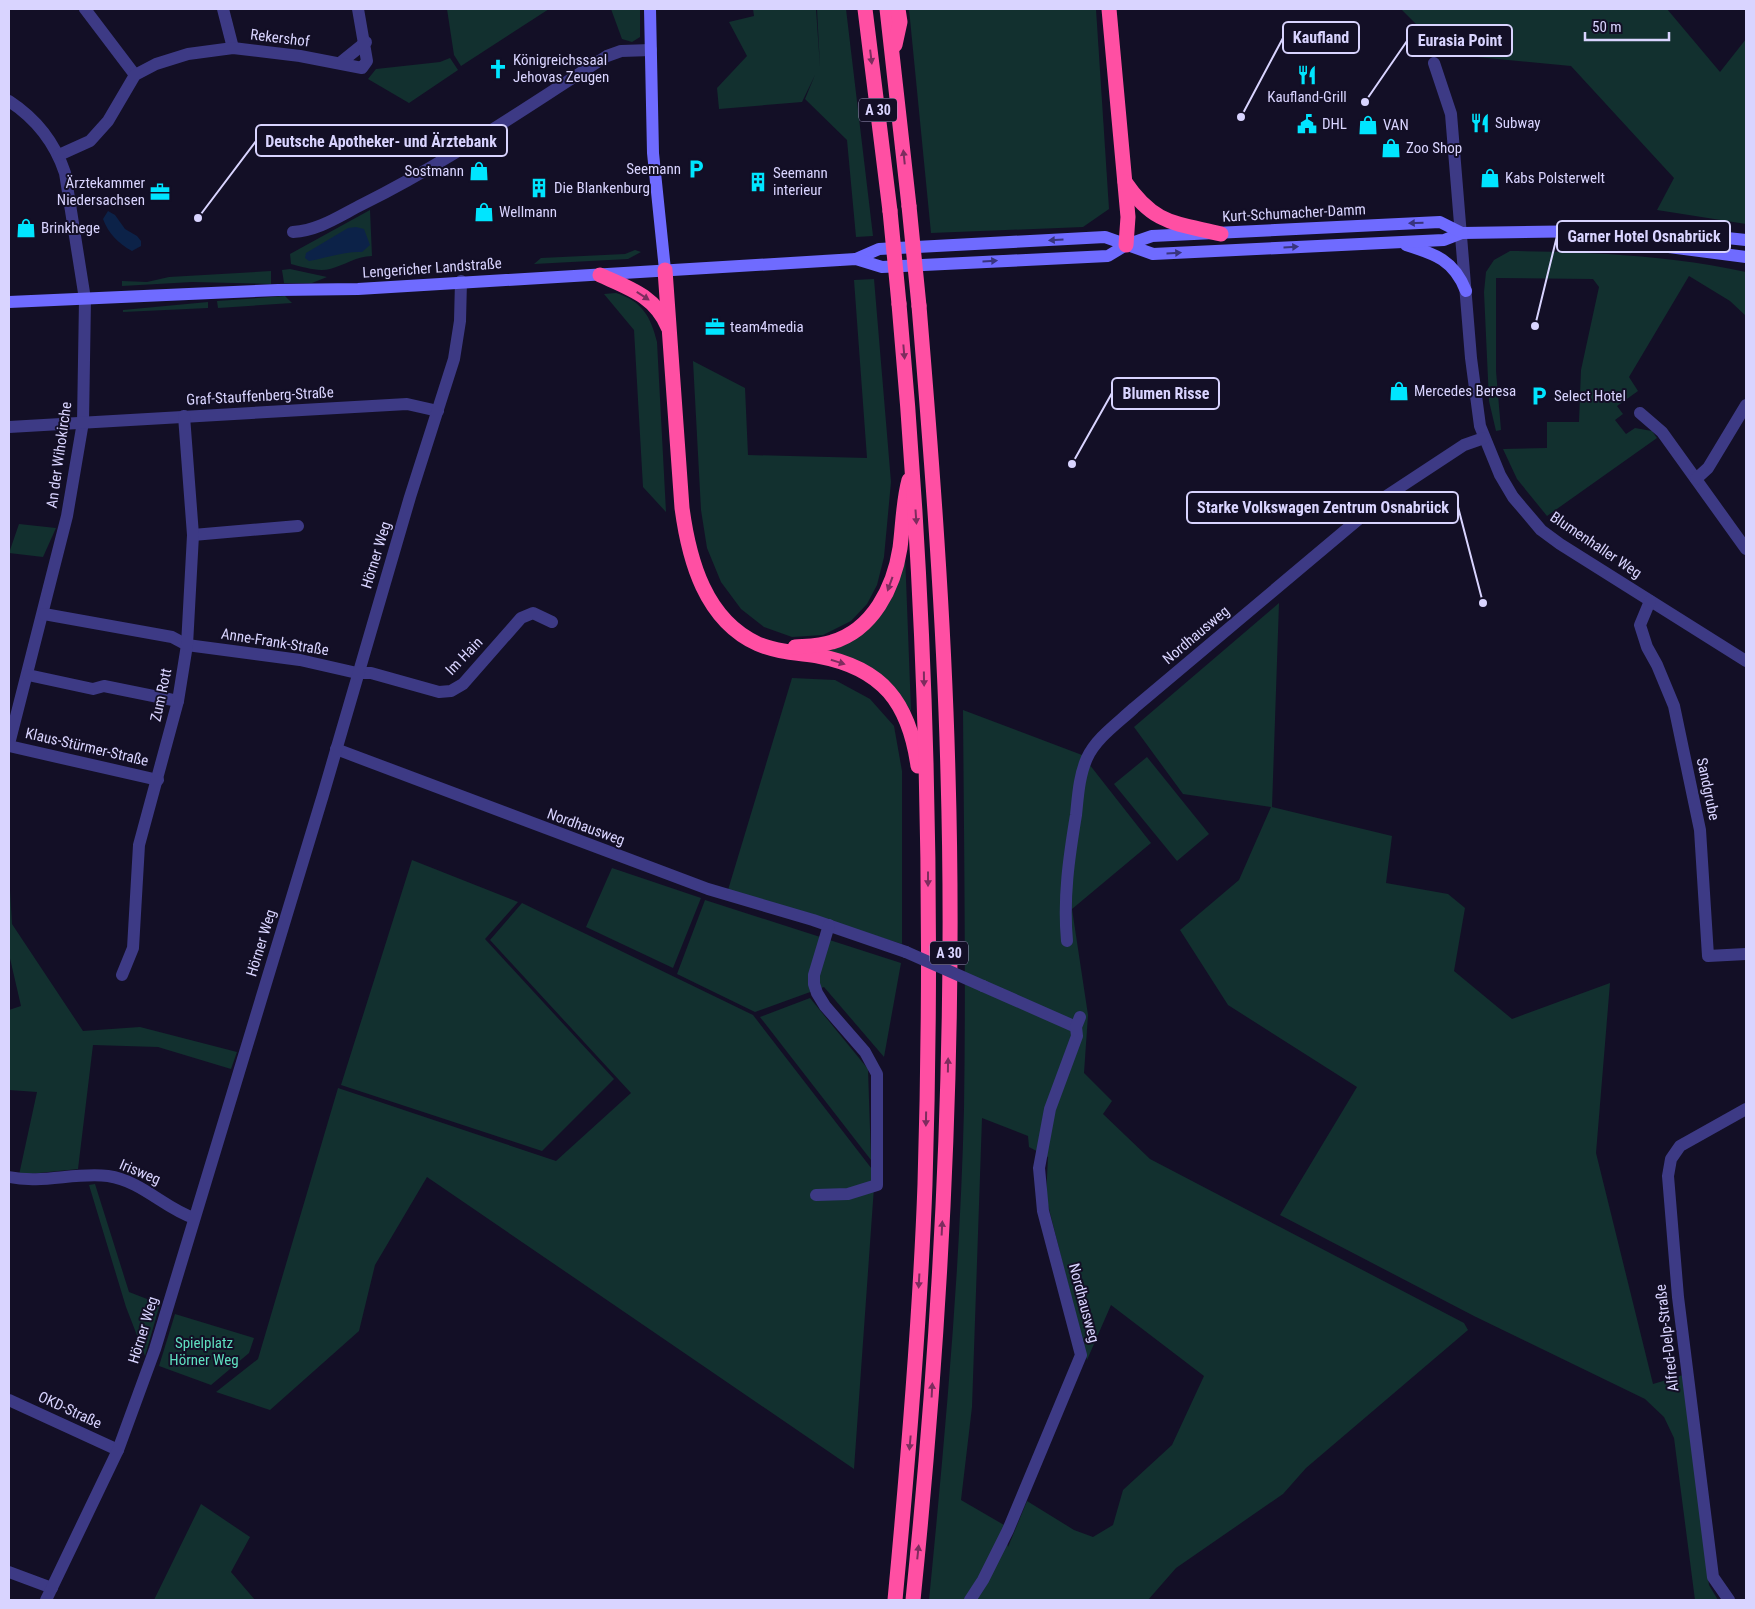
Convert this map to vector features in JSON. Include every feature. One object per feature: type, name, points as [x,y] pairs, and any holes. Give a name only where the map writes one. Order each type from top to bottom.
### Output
[{"type":"highway","name":"A 30","points":[[865,9],[890,211],[912,468],[923,644],[928,830],[929,1000],[925,1187],[910,1435],[895,1600]]},
{"type":"highway","name":"A 30","points":[[887,9],[909,206],[935,487],[948,775],[949,949],[944,1190],[928,1453],[913,1600]]},
{"type":"highway","points":[[893,59],[900,22],[898,9]]},
{"type":"highway","points":[[1109,9],[1128,217],[1126,245]]},
{"type":"highway","points":[[1124,181],[1137,200],[1159,218],[1222,234]]},
{"type":"highway","points":[[665,270],[682,508],[691,558],[699,580],[719,612],[746,636],[759,644],[847,664],[866,671],[884,685],[898,701],[915,744],[928,830]]},
{"type":"highway","points":[[600,275],[648,298],[662,315],[671,333]]},
{"type":"highway","points":[[773,648],[831,643],[852,632],[871,616],[886,596],[892,581],[899,550],[904,499],[912,468]]},
{"type":"main road","points":[[650,9],[654,109],[653,153],[665,270]]},
{"type":"main road","name":"Kurt-Schumacher-Damm","points":[[942,263],[1108,256],[1126,245],[1152,236],[1222,234],[1278,228],[1440,222],[1462,233]]},
{"type":"main road","name":"Kurt-Schumacher-Damm","points":[[938,245],[1105,237],[1152,254],[1444,240],[1462,233],[1594,232],[1632,228],[1746,240]]},
{"type":"main road","name":"Kurt-Schumacher-Damm","points":[[1594,232],[1630,242],[1746,257]]},
{"type":"main road","points":[[1397,242],[1431,253],[1445,260],[1455,269],[1466,291]]},
{"type":"main road","name":"Lengericher Landstraße","points":[[9,302],[278,290],[358,289],[461,281],[600,275],[856,259],[879,249],[938,245]]},
{"type":"main road","name":"Lengericher Landstraße","points":[[856,259],[882,267],[942,263]]},
{"type":"street","points":[[59,155],[90,141],[108,121],[135,75],[85,9]]},
{"type":"street","points":[[222,9],[233,48]]},
{"type":"street","name":"Rekershof","points":[[135,75],[156,64],[188,54],[233,48],[340,63],[366,42],[358,9]]},
{"type":"street","points":[[293,232],[311,230],[385,193],[520,113],[607,56],[621,51],[651,50]]},
{"type":"street","name":"Blumenhaller Weg","points":[[1434,63],[1451,114],[1471,358],[1484,438],[1500,476],[1513,496],[1541,530],[1591,565],[1746,661]]},
{"type":"street","name":"An der Wihokirche","points":[[9,101],[42,130],[59,155],[65,173],[85,299],[84,422],[67,516],[44,614],[9,745]]},
{"type":"street","name":"Hörner Weg","points":[[46,1600],[118,1450],[154,1349],[458,343],[461,281]]},
{"type":"street","name":"Graf-Stauffenberg-Straße","points":[[9,427],[407,404],[438,411]]},
{"type":"street","points":[[1696,479],[1708,468],[1746,405]]},
{"type":"street","points":[[1640,413],[1662,432],[1746,549]]},
{"type":"street","name":"Zum Rott","points":[[122,974],[133,948],[139,845],[178,701],[188,644],[193,535],[184,416]]},
{"type":"street","name":"Nordhausweg","points":[[1067,941],[1065,894],[1068,862],[1082,774],[1087,757],[1096,744],[1134,708],[1385,497],[1464,445],[1484,438]]},
{"type":"street","points":[[193,535],[298,526]]},
{"type":"street","name":"Sandgrube","points":[[1650,601],[1640,625],[1647,647],[1657,665],[1674,706],[1696,812],[1701,839],[1708,956],[1746,954]]},
{"type":"street","name":"Im Hain","points":[[357,673],[371,673],[439,692],[451,690],[463,684],[521,618],[533,613],[552,622]]},
{"type":"street","points":[[44,614],[172,638],[188,644]]},
{"type":"street","name":"Anne-Frank-Straße","points":[[188,644],[300,660],[357,673]]},
{"type":"street","points":[[28,675],[93,689],[104,686],[178,701]]},
{"type":"street","name":"Klaus-Stürmer-Straße","points":[[9,745],[158,780]]},
{"type":"street","name":"Nordhausweg","points":[[336,749],[708,889],[829,925],[906,952],[983,986],[1078,1022],[1077,1036],[1050,1109],[1039,1168],[1043,1210],[1081,1355],[1008,1530],[983,1580],[970,1600]]},
{"type":"street","points":[[816,1195],[848,1194],[877,1185],[876,1074],[865,1052],[825,1006],[814,984],[814,975],[829,925]]},
{"type":"street","name":"Alfred-Delp-Straße","points":[[1729,1600],[1713,1577],[1678,1297],[1668,1176],[1671,1158],[1680,1146],[1746,1109]]},
{"type":"street","name":"Irisweg","points":[[9,1177],[36,1180],[88,1175],[110,1176],[136,1185],[184,1215],[194,1218]]},
{"type":"street","name":"OKD-Straße","points":[[9,1400],[118,1450]]},
{"type":"street","points":[[9,1572],[52,1588]]},
{"type":"green space","points":[[447,9],[549,9],[461,66],[454,55]]},
{"type":"green space","points":[[611,9],[640,9],[640,37],[632,42],[622,39]]},
{"type":"green space","points":[[753,9],[816,9],[820,67],[817,9],[846,9],[873,236],[856,237],[847,140],[805,99],[815,75],[802,102],[719,109],[717,88],[747,56],[729,22],[754,16]]},
{"type":"green space","points":[[909,9],[1096,9],[1109,209],[1083,227],[931,233]]},
{"type":"green space","points":[[1401,9],[1667,9],[1720,72],[1746,39],[1746,224],[1657,210],[1674,178],[1571,66],[1446,54]]},
{"type":"green space","points":[[450,58],[458,70],[409,103],[368,79],[376,69],[440,62]]},
{"type":"green space","points":[[370,210],[372,256],[361,257],[325,270],[310,269],[291,264],[290,254]]},
{"type":"green space","points":[[635,250],[641,252],[628,259],[534,264],[541,258],[625,254]]},
{"type":"green space","points":[[1510,251],[1628,255],[1717,266],[1746,272],[1746,316],[1730,301],[1689,276],[1629,377],[1638,391],[1617,406],[1623,414],[1615,420],[1626,434],[1635,428],[1652,431],[1657,438],[1547,516],[1517,479],[1503,449],[1547,448],[1547,422],[1579,422],[1581,370],[1599,287],[1593,279],[1496,278],[1496,371],[1501,430],[1496,431],[1489,401],[1484,292],[1486,272],[1494,260]]},
{"type":"green space","points":[[290,269],[327,277],[312,283],[284,283],[282,270]]},
{"type":"green space","points":[[271,271],[271,284],[192,282],[122,286],[122,281],[147,282],[169,277]]},
{"type":"green space","points":[[874,279],[891,482],[884,557],[877,585],[867,604],[851,621],[823,635],[792,637],[764,627],[741,609],[721,582],[707,548],[701,510],[693,361],[745,388],[748,455],[867,458],[854,280]]},
{"type":"green space","points":[[616,293],[625,296],[639,305],[652,325],[657,342],[666,512],[643,487],[634,330],[604,294]]},
{"type":"green space","points":[[285,296],[292,303],[218,308],[217,301]]},
{"type":"green space","points":[[208,302],[208,308],[123,312],[123,310]]},
{"type":"green space","points":[[19,524],[56,528],[43,557],[9,553]]},
{"type":"green space","points":[[905,553],[911,711],[892,686],[872,670],[848,659],[819,651],[849,641]]},
{"type":"green space","points":[[1279,603],[1272,807],[1392,836],[1386,883],[1448,894],[1465,908],[1454,971],[1512,1019],[1610,983],[1596,1153],[1653,1384],[1683,1375],[1709,1585],[1718,1600],[1695,1600],[1674,1438],[1664,1417],[1645,1399],[1474,1316],[1280,1215],[1357,1087],[1228,1005],[1180,930],[1239,880],[1271,807],[1183,794],[1134,727]]},
{"type":"green space","points":[[792,678],[835,680],[870,699],[894,726],[902,771],[902,944],[728,890]]},
{"type":"green space","points":[[963,710],[1082,755],[1151,843],[1072,909],[1088,1015],[1084,1073],[1112,1101],[1103,1114],[1150,1159],[1464,1323],[1468,1330],[1306,1468],[1283,1494],[1176,1568],[1148,1600],[929,1600],[951,1355],[962,1170],[965,1009]],"holes":[[[982,1118],[1028,1136],[1029,1147],[1048,1157],[1046,1197],[1087,1360],[1111,1305],[1204,1376],[1172,1445],[1123,1490],[1113,1525],[1093,1537],[1074,1530],[1027,1501],[1008,1547],[1004,1525],[961,1500],[972,1407]]]},
{"type":"green space","points":[[1147,757],[1209,834],[1177,861],[1114,784]]},
{"type":"green space","points":[[412,860],[518,902],[485,939],[614,1079],[542,1151],[341,1085]]},
{"type":"green space","points":[[612,868],[701,898],[673,968],[586,927]]},
{"type":"green space","points":[[9,873],[12,924],[83,1031],[140,1027],[237,1052],[231,1069],[158,1047],[93,1045],[78,1169],[19,1175],[37,1092],[9,1090],[9,1010],[21,1006],[9,954]]},
{"type":"green space","points":[[705,900],[901,963],[884,1057],[824,987],[755,1012],[677,974]]},
{"type":"green space","points":[[522,903],[753,1015],[875,1173],[854,1469],[427,1177],[375,1265],[359,1331],[270,1410],[216,1392],[258,1359],[338,1088],[556,1161],[631,1093],[490,940]]},
{"type":"green space","points":[[810,998],[868,1069],[871,1160],[760,1017]]},
{"type":"green space","points":[[95,1184],[129,1292],[160,1304],[145,1356],[126,1307],[89,1185]]},
{"type":"green space","name":"Spielplatz Hörner Weg","points":[[175,1314],[254,1338],[249,1353],[211,1385],[159,1366]]},
{"type":"green space","points":[[201,1504],[250,1537],[231,1572],[255,1600],[154,1600]]},
{"type":"water","points":[[108,211],[115,215],[125,229],[137,236],[141,241],[141,246],[132,251],[115,238],[103,219]]},
{"type":"water","points":[[348,228],[364,229],[370,245],[362,252],[309,261],[305,258],[306,253]]},
{"type":"place","name":"Königreichssaal Jehovas Zeugen","points":[[498,69]]},
{"type":"place","name":"Kaufland-Grill","points":[[1307,75]]},
{"type":"place","name":"Eurasia Point","points":[[1365,102]]},
{"type":"place","name":"Kaufland","points":[[1241,117]]},
{"type":"place","name":"Subway","points":[[1480,123]]},
{"type":"place","name":"DHL","points":[[1307,124]]},
{"type":"place","name":"VAN","points":[[1368,125]]},
{"type":"place","name":"Zoo Shop","points":[[1391,148]]},
{"type":"place","name":"Seemann","points":[[696,169]]},
{"type":"place","name":"Sostmann","points":[[479,171]]},
{"type":"place","name":"Kabs Polsterwelt","points":[[1490,178]]},
{"type":"place","name":"Seemann interieur","points":[[758,182]]},
{"type":"place","name":"Die Blankenburg","points":[[539,188]]},
{"type":"place","name":"Ärztekammer Niedersachsen","points":[[160,192]]},
{"type":"place","name":"Wellmann","points":[[484,212]]},
{"type":"place","name":"Deutsche Apotheker- und Ärztebank","points":[[198,218]]},
{"type":"place","name":"Brinkhege","points":[[26,228]]},
{"type":"place","name":"Garner Hotel Osnabrück","points":[[1535,326]]},
{"type":"place","name":"team4media","points":[[715,327]]},
{"type":"place","name":"Mercedes Beresa","points":[[1399,391]]},
{"type":"place","name":"Select Hotel","points":[[1539,396]]},
{"type":"place","name":"Blumen Risse","points":[[1072,464]]},
{"type":"place","name":"Starke Volkswagen Zentrum Osnabrück","points":[[1483,603]]}]
